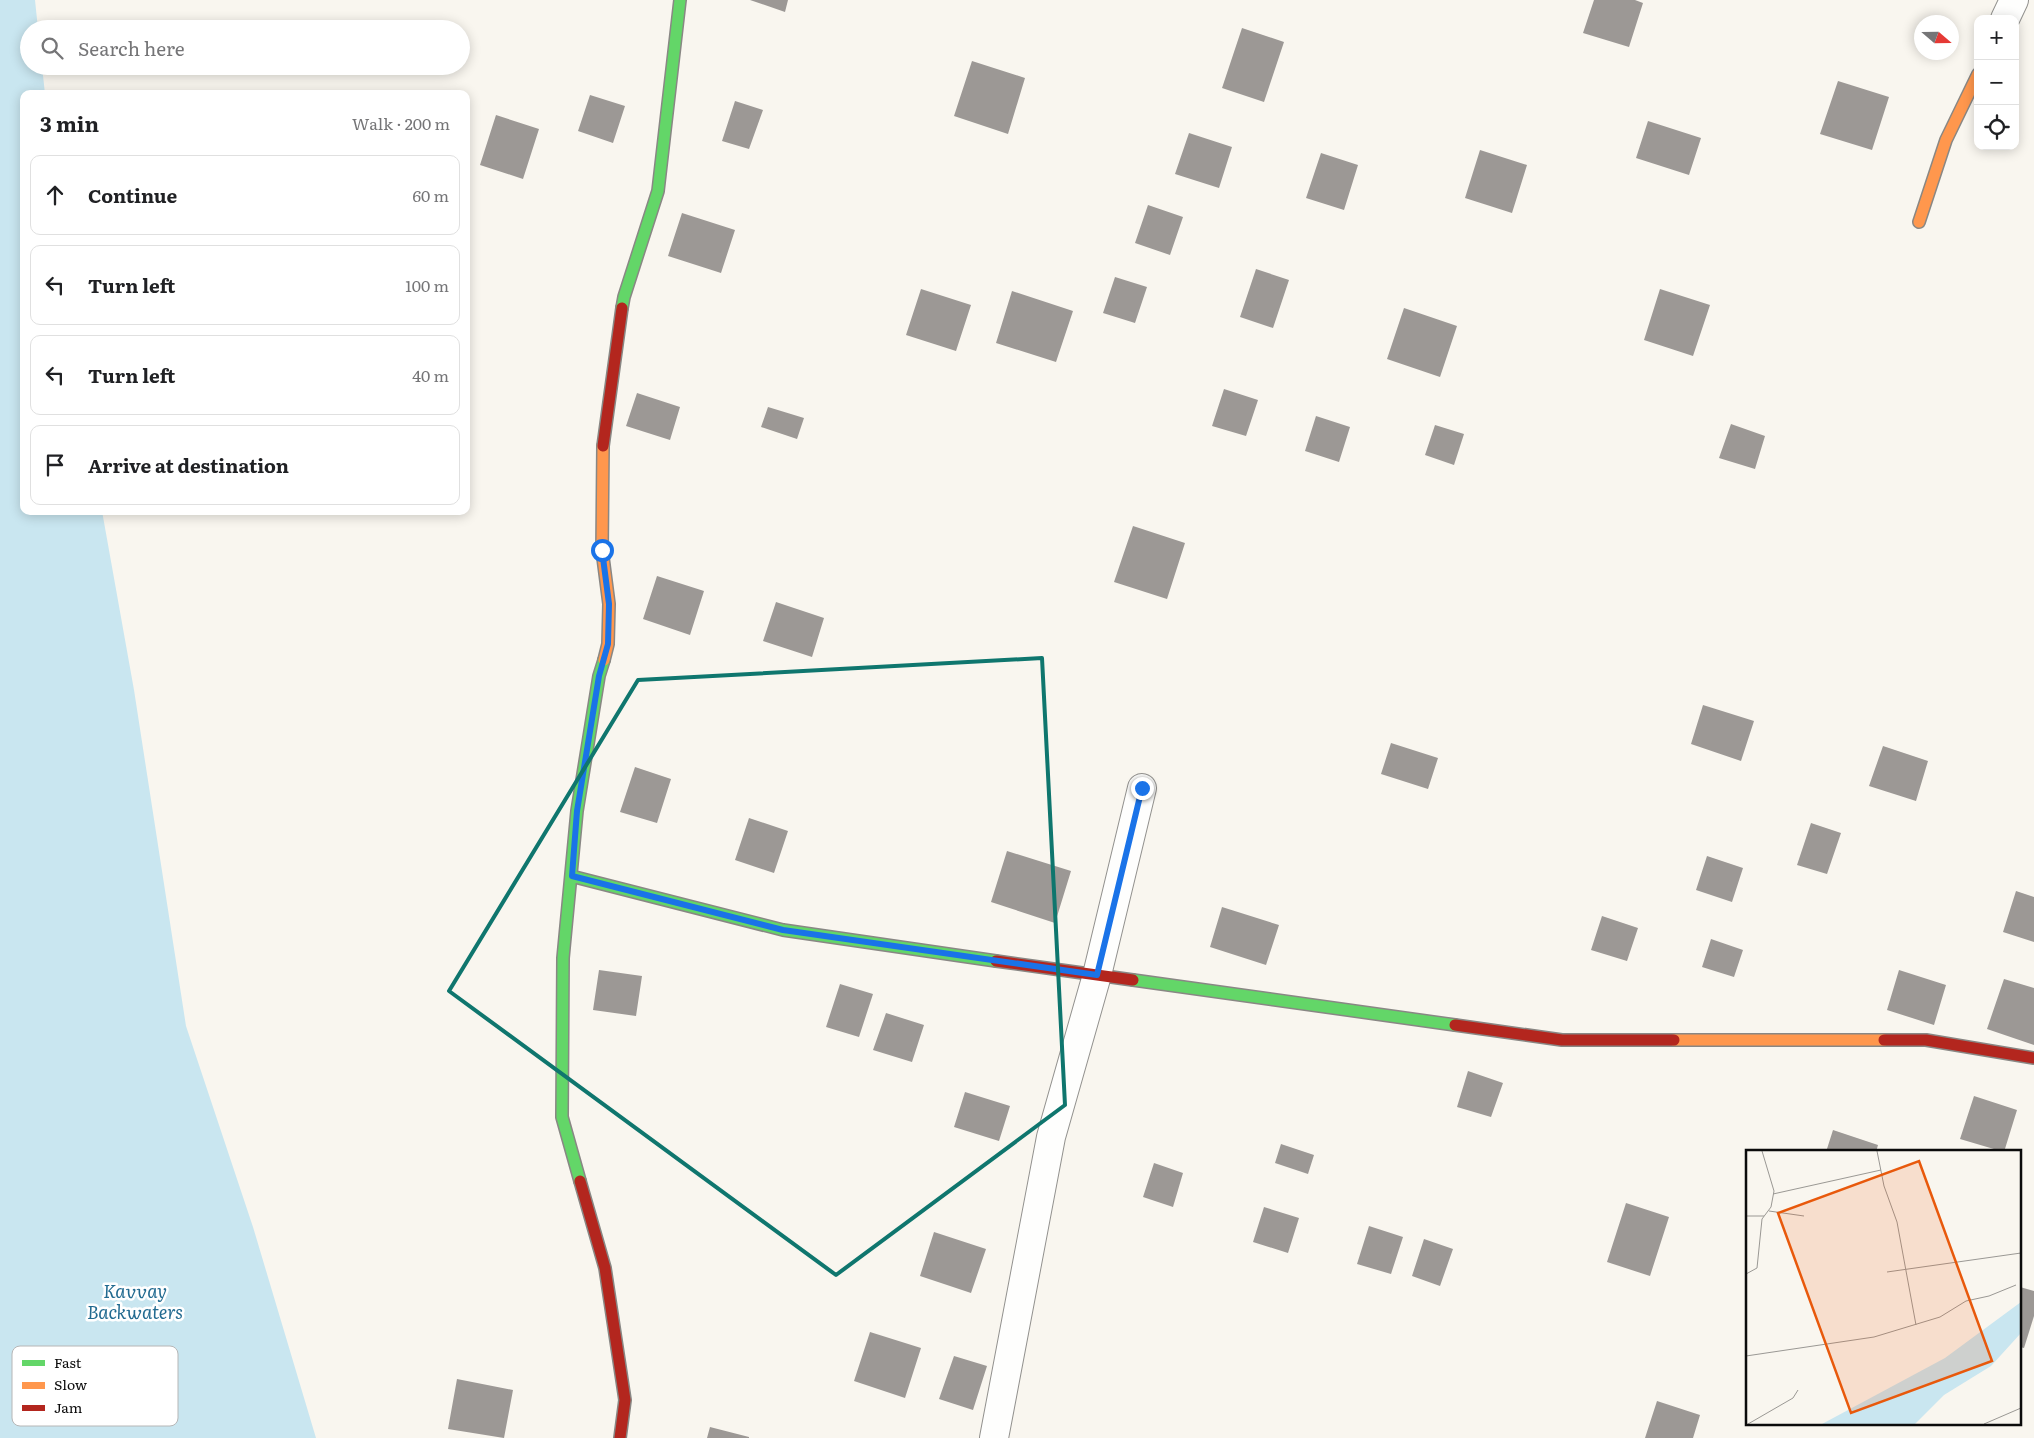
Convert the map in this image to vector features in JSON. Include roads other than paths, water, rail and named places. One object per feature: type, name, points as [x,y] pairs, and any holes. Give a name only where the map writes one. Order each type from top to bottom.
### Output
[{"type":"street","points":[[620,1438],[625,1400],[605,1268],[562,1117],[563,958],[577,811],[599,676],[608,644],[609,604],[602,550],[602,453],[624,297],[658,191],[680,0]]},
{"type":"street","points":[[2007,15],[2014,0]]},
{"type":"street","points":[[1919,222],[1946,140],[1974,82]]},
{"type":"street","points":[[994,1438],[1051,1137],[1097,975],[1142,788]]},
{"type":"street","points":[[572,876],[783,930],[1562,1040],[1926,1040],[2034,1058]]},
{"type":"water","name":"Kavvay Backwaters","points":[[0,0],[35,0],[37,20],[20,20],[20,75],[43,75],[45,90],[20,90],[20,515],[103,515],[134,690],[186,1026],[253,1227],[316,1438],[0,1438]]}]
